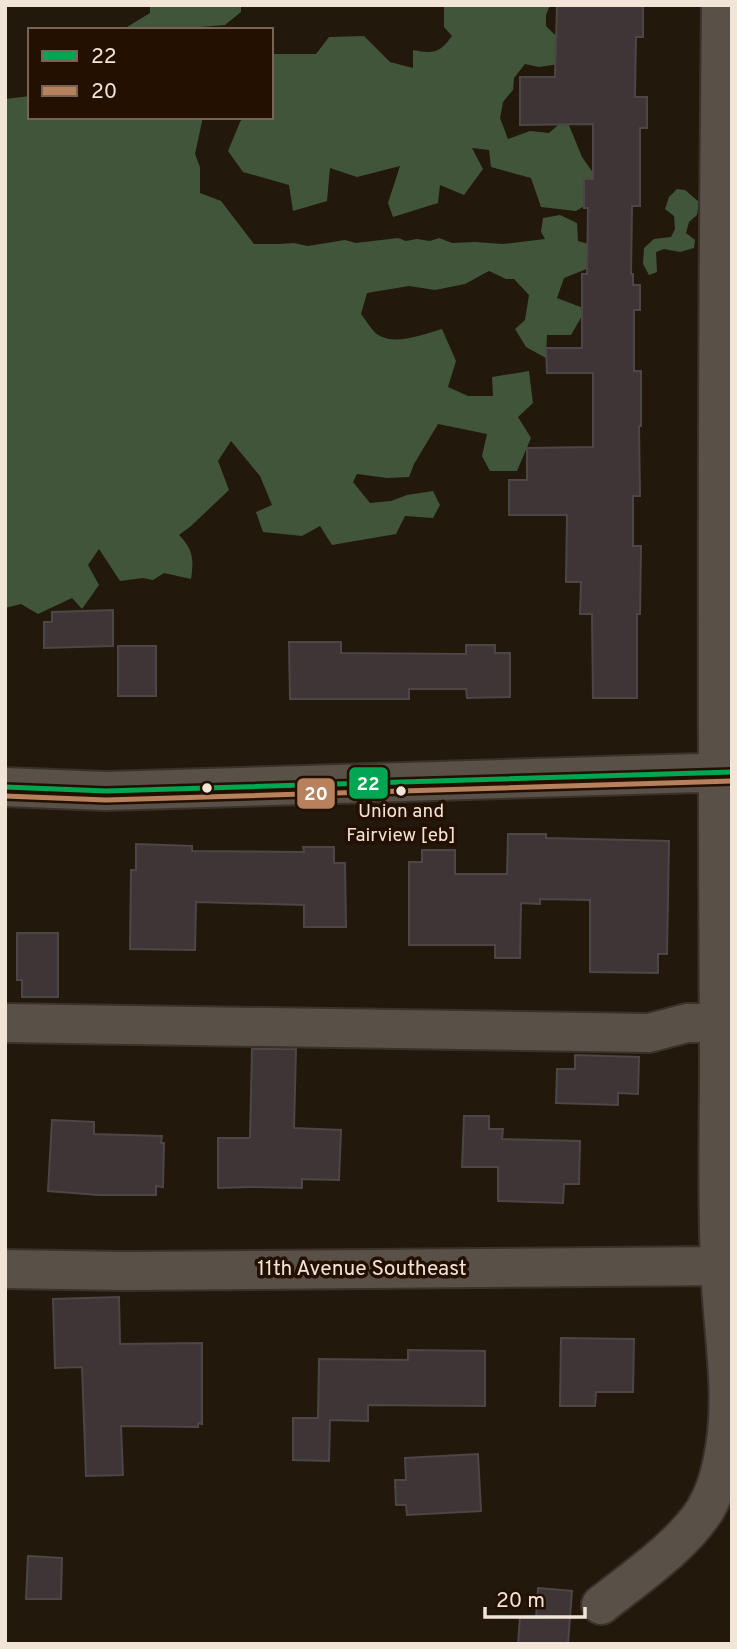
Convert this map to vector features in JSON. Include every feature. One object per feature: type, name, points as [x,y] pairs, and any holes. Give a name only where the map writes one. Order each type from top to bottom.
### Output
[{"type":"street","points":[[601,1605],[658,1559],[698,1519],[716,1484],[728,1436],[730,1401],[720,1266],[719,1023],[725,931],[719,178],[721,5]]},
{"type":"street","points":[[5,787],[106,791],[724,772]]},
{"type":"street","points":[[5,1023],[649,1033],[687,1023],[719,1023]]},
{"type":"street","name":"11th Avenue Southeast","points":[[5,1269],[124,1271],[720,1266]]},
{"type":"green space","points":[[150,5],[241,5],[241,12],[225,25],[200,28],[109,28],[127,27],[150,13]]},
{"type":"green space","points":[[444,5],[550,5],[546,26],[566,46],[572,62],[539,67],[525,64],[514,78],[513,90],[503,102],[500,118],[508,139],[530,131],[549,133],[566,118],[582,157],[594,174],[591,202],[576,211],[541,207],[531,178],[491,167],[489,150],[472,148],[483,169],[464,195],[440,185],[438,203],[393,217],[388,203],[400,166],[357,177],[330,168],[327,201],[293,211],[289,185],[243,172],[228,151],[242,119],[273,119],[273,54],[316,54],[329,37],[364,36],[390,62],[413,68],[413,50],[435,51],[444,46],[452,36],[444,27]]},
{"type":"green space","points":[[28,96],[28,119],[203,119],[195,154],[200,167],[200,193],[221,201],[254,244],[294,243],[308,246],[345,240],[356,243],[398,238],[406,241],[430,241],[439,238],[452,243],[503,244],[545,239],[541,232],[543,218],[560,215],[577,223],[578,241],[624,254],[564,278],[557,298],[586,309],[571,335],[547,335],[546,358],[526,347],[515,329],[525,320],[529,295],[514,279],[506,279],[489,271],[465,284],[435,290],[409,286],[367,293],[361,314],[380,336],[403,339],[442,329],[456,361],[448,387],[468,396],[493,396],[492,377],[529,371],[533,403],[518,417],[531,438],[517,471],[490,471],[482,456],[487,434],[438,424],[409,477],[387,478],[357,474],[353,482],[370,503],[433,491],[440,505],[433,518],[405,516],[396,534],[332,545],[320,526],[302,536],[263,532],[256,512],[272,505],[260,476],[231,441],[218,461],[229,490],[179,535],[191,555],[191,579],[164,573],[153,580],[143,578],[120,581],[99,549],[88,565],[99,585],[82,609],[72,598],[38,614],[21,604],[5,608],[5,99]]},
{"type":"green space","points":[[677,189],[685,190],[699,202],[697,215],[689,222],[686,233],[695,240],[694,248],[680,252],[664,249],[656,252],[657,272],[649,275],[643,264],[644,248],[654,239],[671,237],[675,229],[674,216],[665,209],[669,197]]},
{"type":"building","points":[[557,5],[643,5],[643,37],[636,37],[635,97],[647,97],[647,128],[640,128],[640,206],[632,206],[631,274],[633,285],[640,285],[640,310],[634,310],[634,371],[641,371],[640,496],[633,496],[633,546],[641,546],[640,614],[637,614],[637,698],[593,698],[592,614],[580,614],[581,582],[566,582],[567,515],[509,515],[509,480],[527,480],[527,448],[593,447],[593,373],[547,373],[546,348],[582,348],[582,274],[587,274],[588,208],[584,208],[584,179],[593,179],[593,124],[520,125],[520,77],[555,77]]},
{"type":"building","points":[[113,610],[113,646],[44,648],[44,622],[52,622],[52,612]]},
{"type":"building","points":[[289,642],[341,642],[341,653],[466,654],[466,645],[495,645],[495,653],[510,653],[510,697],[467,698],[466,689],[409,689],[409,699],[290,699]]},
{"type":"building","points":[[118,646],[156,646],[156,696],[118,696]]},
{"type":"building","points":[[508,834],[546,834],[546,838],[669,841],[667,954],[658,954],[658,973],[590,972],[590,900],[540,899],[540,904],[521,903],[520,958],[495,958],[495,945],[409,945],[409,862],[422,862],[422,850],[455,850],[455,874],[507,874]]},
{"type":"building","points":[[136,844],[192,846],[192,851],[304,852],[303,847],[334,847],[334,863],[345,863],[346,927],[304,927],[304,905],[196,902],[195,950],[130,949],[131,870],[136,870]]},
{"type":"building","points":[[17,933],[58,933],[58,997],[22,997],[22,980],[17,980]]},
{"type":"building","points":[[252,1049],[296,1049],[294,1128],[341,1130],[339,1180],[302,1179],[302,1188],[218,1188],[218,1138],[250,1138]]},
{"type":"building","points":[[575,1055],[639,1057],[638,1094],[618,1093],[618,1105],[556,1103],[557,1069],[575,1069]]},
{"type":"building","points":[[464,1116],[489,1116],[489,1129],[503,1129],[502,1139],[580,1141],[579,1184],[564,1184],[563,1203],[498,1201],[498,1167],[462,1167]]},
{"type":"building","points":[[52,1120],[94,1122],[94,1134],[162,1136],[163,1187],[156,1186],[156,1195],[99,1195],[48,1191]]},
{"type":"building","points":[[119,1297],[120,1344],[202,1343],[202,1424],[198,1423],[198,1427],[121,1426],[123,1475],[86,1476],[82,1367],[55,1368],[53,1299]]},
{"type":"building","points":[[561,1338],[634,1339],[633,1392],[596,1392],[595,1406],[560,1406]]},
{"type":"building","points":[[408,1350],[485,1351],[485,1406],[368,1405],[368,1421],[330,1420],[329,1461],[293,1460],[293,1418],[318,1418],[319,1359],[408,1360]]},
{"type":"building","points":[[478,1454],[481,1511],[407,1515],[406,1505],[396,1505],[395,1480],[406,1480],[405,1458]]},
{"type":"building","points":[[28,1556],[62,1558],[61,1599],[26,1599]]},
{"type":"building","points":[[538,1588],[572,1591],[568,1644],[518,1644],[520,1617],[536,1618]]},
{"type":"transit line","name":"22","points":[[5,787],[106,791],[732,772]]},
{"type":"transit line","name":"20","points":[[5,796],[106,800],[732,781]]},
{"type":"place","name":"Union and Fairview [eb]","points":[[401,791]]}]
